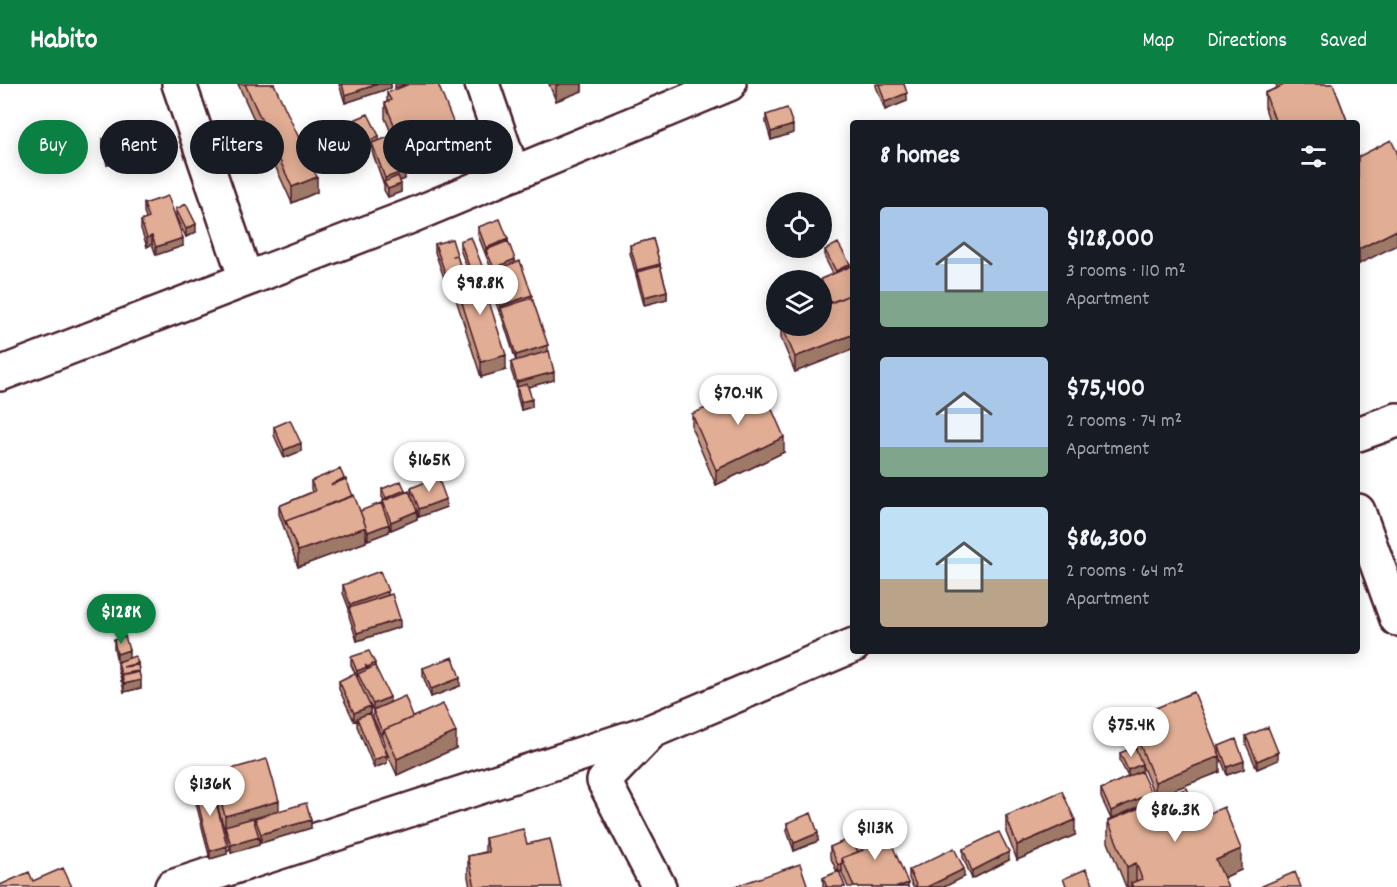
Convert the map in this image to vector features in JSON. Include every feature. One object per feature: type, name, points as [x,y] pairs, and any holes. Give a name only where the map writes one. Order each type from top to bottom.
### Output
[{"type":"street","points":[[179,84],[246,279]]},
{"type":"street","points":[[482,84],[494,120]]},
{"type":"street","points":[[0,374],[411,216],[729,84]]},
{"type":"street","points":[[1360,433],[1397,420]]},
{"type":"street","points":[[1360,517],[1397,619]]},
{"type":"street","points":[[172,887],[652,731],[850,647]]},
{"type":"street","points":[[652,731],[604,781],[659,887]]},
{"type":"building","points":[[245,84],[274,84],[296,132],[296,174],[316,174],[317,177],[292,187],[284,169],[284,120],[261,120]]},
{"type":"building","points":[[342,84],[378,84],[345,95]]},
{"type":"building","points":[[409,84],[438,84],[452,120],[392,120],[385,103],[391,100],[387,93]]},
{"type":"building","points":[[879,84],[904,84],[907,93],[885,102]]},
{"type":"building","points":[[1281,84],[1333,84],[1347,120],[1275,120],[1265,93],[1282,86]]},
{"type":"building","points":[[787,108],[793,125],[771,132],[766,115]]},
{"type":"building","points":[[368,114],[371,120],[354,120]]},
{"type":"building","points":[[371,120],[379,136],[371,140]]},
{"type":"building","points":[[383,139],[383,173],[372,143]]},
{"type":"building","points":[[1391,140],[1397,152],[1397,230],[1360,248],[1360,156]]},
{"type":"building","points":[[384,174],[396,174],[385,178]]},
{"type":"building","points":[[398,176],[401,184],[388,189],[384,182]]},
{"type":"building","points":[[168,196],[183,238],[156,247],[152,236],[147,238],[141,221],[149,218],[144,204]]},
{"type":"building","points":[[186,204],[196,224],[186,229],[176,209]]},
{"type":"building","points":[[500,219],[508,239],[486,248],[478,227]]},
{"type":"building","points":[[471,237],[484,271],[471,272],[460,241]]},
{"type":"building","points":[[452,239],[457,255],[452,256],[457,256],[463,275],[454,278],[454,282],[449,284],[435,244]]},
{"type":"building","points":[[653,239],[660,264],[637,270],[630,245]]},
{"type":"building","points":[[508,241],[515,259],[494,268],[486,250]]},
{"type":"building","points":[[838,243],[850,264],[836,271],[829,258],[832,258],[832,246]]},
{"type":"building","points":[[520,261],[532,295],[500,306],[488,272]]},
{"type":"building","points":[[660,266],[667,291],[644,297],[637,272]]},
{"type":"building","points":[[850,267],[850,295],[832,303],[832,274]]},
{"type":"building","points":[[479,270],[506,355],[481,362],[454,278]]},
{"type":"building","points":[[850,295],[850,336],[795,357],[786,336],[832,336],[832,302]]},
{"type":"building","points":[[532,298],[548,345],[516,355],[501,308]]},
{"type":"building","points":[[549,351],[554,372],[517,382],[511,362]]},
{"type":"building","points":[[527,384],[532,399],[521,402],[517,387]]},
{"type":"building","points":[[761,384],[784,437],[716,470],[692,414]]},
{"type":"building","points":[[290,420],[301,443],[284,450],[274,427]]},
{"type":"building","points":[[340,469],[344,478],[331,485],[346,479],[353,496],[286,521],[286,525],[279,506],[315,491],[311,481]]},
{"type":"building","points":[[438,477],[446,499],[419,509],[411,488]]},
{"type":"building","points":[[401,481],[405,490],[386,498],[382,489]]},
{"type":"building","points":[[409,491],[417,511],[391,522],[383,501]]},
{"type":"building","points":[[354,495],[366,527],[298,551],[286,521]]},
{"type":"building","points":[[381,503],[389,524],[368,532],[360,511]]},
{"type":"building","points":[[380,571],[388,591],[350,605],[343,585]]},
{"type":"building","points":[[392,594],[400,619],[357,633],[349,608]]},
{"type":"building","points":[[125,636],[129,650],[117,654],[114,640]]},
{"type":"building","points":[[369,651],[375,663],[368,667],[365,665],[367,667],[357,671],[351,657]]},
{"type":"building","points":[[135,656],[138,663],[123,667],[138,665],[139,671],[121,674],[118,662]]},
{"type":"building","points":[[453,657],[460,678],[431,689],[423,668]]},
{"type":"building","points":[[375,666],[390,697],[373,704],[358,674]]},
{"type":"building","points":[[139,672],[141,680],[124,684],[122,676]]},
{"type":"building","points":[[355,673],[370,706],[354,713],[339,681]]},
{"type":"building","points":[[1194,692],[1220,756],[1155,782],[1136,735],[1162,723],[1156,708]]},
{"type":"building","points":[[405,696],[413,717],[384,730],[383,734],[373,710]]},
{"type":"building","points":[[443,704],[456,732],[397,759],[384,730]]},
{"type":"building","points":[[370,713],[387,755],[374,760],[357,718]]},
{"type":"building","points":[[1268,727],[1278,752],[1257,761],[1246,736]]},
{"type":"building","points":[[1236,739],[1244,761],[1227,767],[1219,746]]},
{"type":"building","points":[[1135,747],[1142,764],[1128,770],[1120,753]]},
{"type":"building","points":[[267,759],[279,801],[225,816],[213,774]]},
{"type":"building","points":[[1141,771],[1151,793],[1111,811],[1101,789]]},
{"type":"building","points":[[211,782],[227,846],[210,851],[194,787]]},
{"type":"building","points":[[1187,788],[1198,818],[1224,807],[1241,849],[1216,860],[1228,887],[1133,887],[1131,883],[1142,879],[1136,863],[1127,867],[1108,821]]},
{"type":"building","points":[[1062,791],[1075,820],[1017,845],[1006,816]]},
{"type":"building","points":[[306,803],[311,820],[261,834],[255,818]]},
{"type":"building","points":[[811,813],[818,833],[794,843],[787,823]]},
{"type":"building","points":[[253,818],[259,837],[231,845],[225,826]]},
{"type":"building","points":[[883,823],[908,883],[898,887],[854,887],[842,858],[863,850],[856,834]]},
{"type":"building","points":[[523,829],[527,844],[550,839],[561,887],[475,887],[468,856],[489,852],[485,838]]},
{"type":"building","points":[[999,832],[1009,852],[972,871],[963,849]]},
{"type":"building","points":[[851,838],[858,852],[842,858],[842,863],[838,865],[830,847]]},
{"type":"building","points":[[954,848],[964,869],[927,887],[917,887],[909,870]]},
{"type":"building","points":[[800,864],[808,887],[733,887]]},
{"type":"building","points":[[63,868],[72,887],[0,887],[29,872],[33,881]]},
{"type":"building","points":[[1086,869],[1095,887],[1067,887],[1063,879]]},
{"type":"building","points":[[839,871],[845,887],[827,887],[823,878]]},
{"type":"building","points":[[1295,872],[1301,887],[1262,886]]}]
